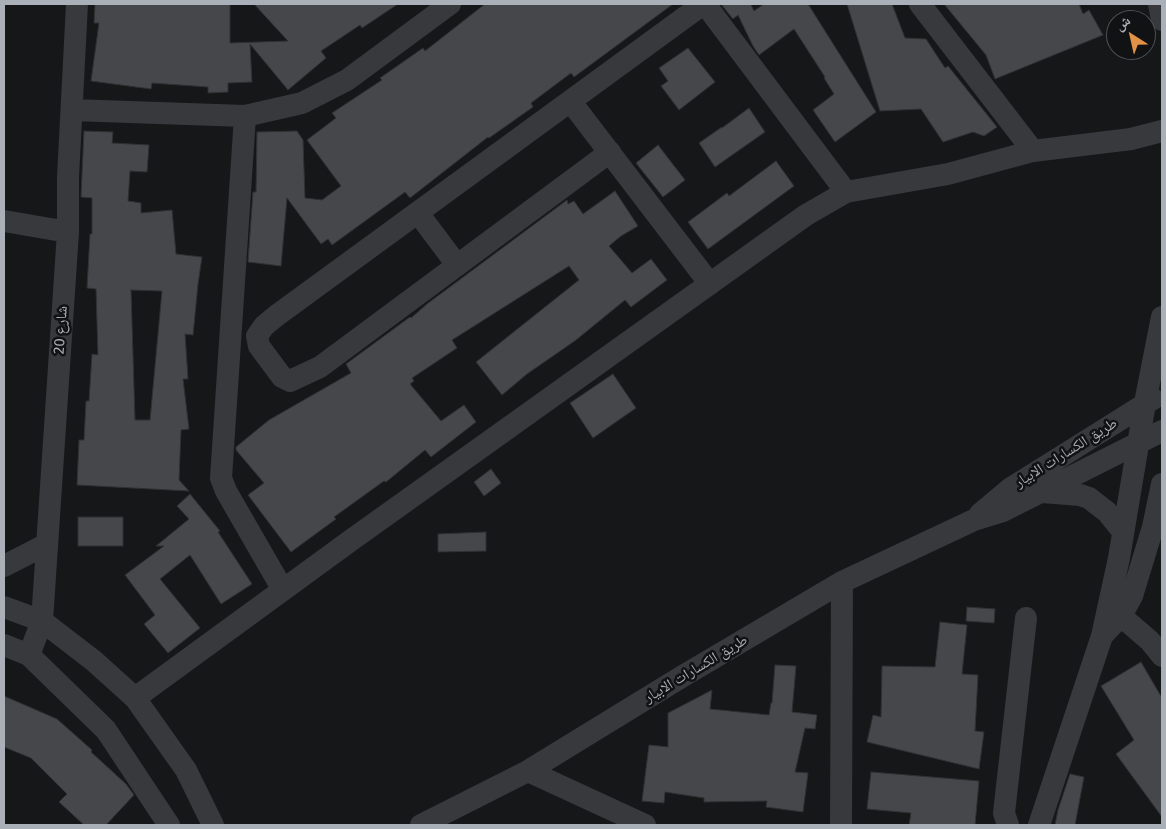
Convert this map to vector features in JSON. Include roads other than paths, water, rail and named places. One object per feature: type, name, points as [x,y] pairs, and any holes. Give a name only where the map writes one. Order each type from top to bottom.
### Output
[{"type":"street","name":"شارع 20","points":[[29,655],[42,621],[68,232],[68,177],[77,4]]},
{"type":"street","points":[[72,110],[245,116],[302,103],[347,80],[450,4]]},
{"type":"street","points":[[610,152],[320,367],[290,382],[282,377],[259,346],[258,336],[264,326],[704,4],[846,192]]},
{"type":"street","points":[[920,4],[1033,151]]},
{"type":"street","points":[[1158,4],[1162,20]]},
{"type":"street","points":[[571,102],[710,284]]},
{"type":"street","points":[[245,116],[221,478],[226,492],[283,590]]},
{"type":"street","points":[[135,698],[806,215],[846,192],[948,174],[1033,151],[1131,139],[1162,130]]},
{"type":"street","points":[[418,213],[457,265]]},
{"type":"street","points":[[4,222],[68,232]]},
{"type":"street","points":[[1039,825],[1102,636],[1138,444],[1154,398],[1162,318]]},
{"type":"street","name":"طريق الكسارات الابيار","points":[[974,520],[1011,488],[1154,398]]},
{"type":"street","name":"طريق الكسارات الابيار","points":[[421,825],[528,771],[842,582],[974,520],[1003,511],[1162,431]]},
{"type":"street","points":[[1102,636],[1122,616],[1132,596],[1153,527],[1162,484]]},
{"type":"street","points":[[1041,492],[1067,493],[1089,498],[1107,512],[1123,532]]},
{"type":"street","points":[[4,566],[47,544]]},
{"type":"street","points":[[841,825],[842,582]]},
{"type":"street","points":[[4,607],[42,621],[94,661],[135,698],[186,770],[213,825]]},
{"type":"street","points":[[1122,616],[1162,656]]},
{"type":"street","points":[[1008,825],[1004,813],[1026,618]]},
{"type":"street","points":[[4,645],[29,655],[106,730],[169,825]]},
{"type":"street","points":[[528,771],[645,825]]}]
